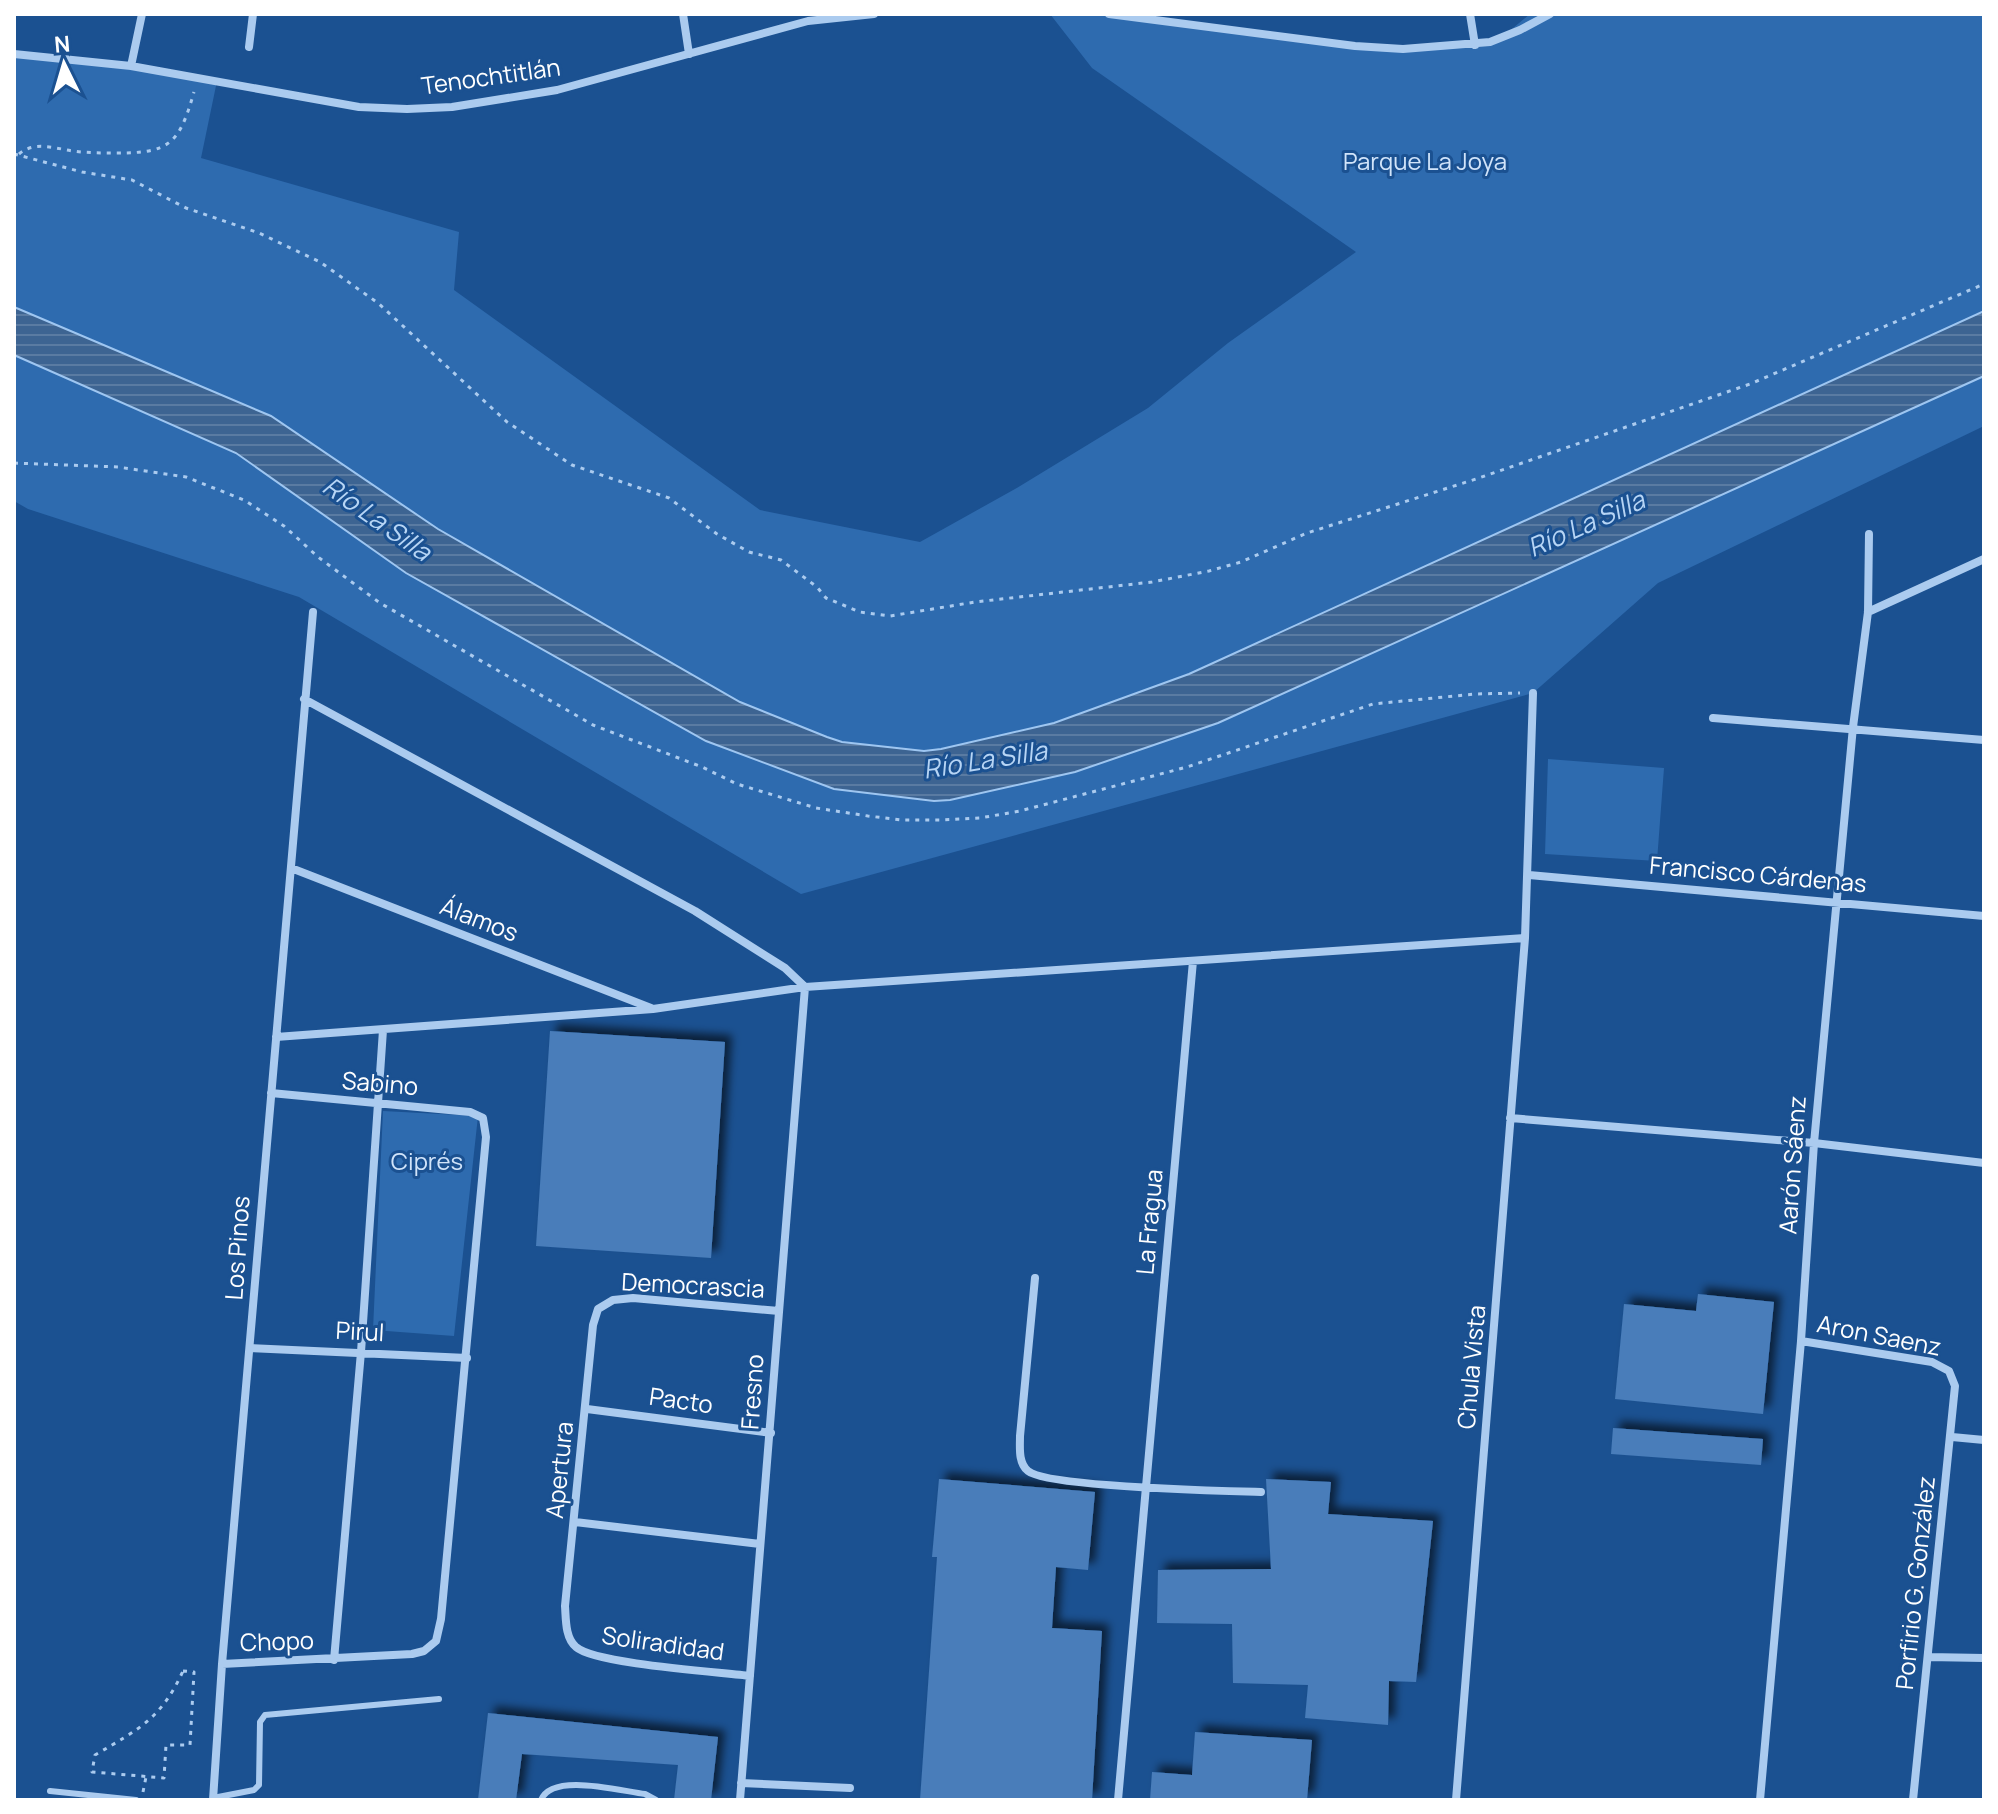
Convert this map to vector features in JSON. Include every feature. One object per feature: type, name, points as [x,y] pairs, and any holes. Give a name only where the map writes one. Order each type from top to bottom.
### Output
[{"type":"street","points":[[131,66],[142,14]]},
{"type":"street","points":[[249,47],[253,14]]},
{"type":"street","points":[[683,14],[689,54]]},
{"type":"street","name":"Tenochtitlán","points":[[14,54],[131,66],[359,107],[452,107],[557,90],[808,18],[874,14]]},
{"type":"street","points":[[1109,14],[1387,49],[1475,45],[1501,38],[1550,14]]},
{"type":"street","points":[[1470,14],[1475,45]]},
{"type":"street","name":"Aarón Sáenz","points":[[1760,1800],[1801,1341],[1814,1143],[1853,727],[1868,612],[1869,534]]},
{"type":"street","points":[[1868,612],[1984,559]]},
{"type":"street","name":"Los Pinos","points":[[213,1799],[313,612]]},
{"type":"street","points":[[276,1037],[653,1009],[805,987],[1525,938],[1533,693]]},
{"type":"street","points":[[304,699],[695,911],[785,968],[805,987]]},
{"type":"street","points":[[1713,718],[1984,740]]},
{"type":"street","name":"Álamos","points":[[291,868],[653,1009]]},
{"type":"street","name":"Francisco Cárdenas","points":[[1529,875],[1984,916]]},
{"type":"street","name":"Chula Vista","points":[[1456,1800],[1525,938]]},
{"type":"street","name":"La Fragua","points":[[1118,1800],[1193,961]]},
{"type":"street","name":"Fresno","points":[[740,1800],[805,987]]},
{"type":"street","points":[[383,1030],[361,1352],[334,1660],[412,1654],[424,1651],[436,1641],[441,1619],[467,1358]]},
{"type":"street","name":"Sabino","points":[[271,1093],[470,1112],[483,1118],[486,1137],[467,1358]]},
{"type":"street","points":[[1510,1118],[1814,1143],[1984,1163]]},
{"type":"street","points":[[1035,1278],[1020,1436],[1021,1459],[1025,1469],[1051,1479],[1261,1492]]},
{"type":"street","name":"Democrascia","points":[[605,1303],[633,1298],[779,1311]]},
{"type":"street","name":"Apertura","points":[[573,1645],[568,1634],[565,1606],[595,1314],[605,1303]]},
{"type":"street","name":"Aron Saenz","points":[[1801,1341],[1932,1362],[1949,1371]]},
{"type":"street","name":"Pirul","points":[[251,1348],[467,1358]]},
{"type":"street","name":"Porfirio G. González","points":[[1913,1800],[1952,1437],[1955,1386],[1949,1371]]},
{"type":"street","name":"Pacto","points":[[587,1409],[771,1433]]},
{"type":"street","points":[[1952,1437],[1984,1440]]},
{"type":"street","points":[[575,1522],[760,1544]]},
{"type":"street","name":"Soliradidad","points":[[573,1645],[582,1652],[615,1660],[750,1676]]},
{"type":"street","points":[[1928,1657],[1984,1658]]},
{"type":"street","name":"Chopo","points":[[222,1664],[334,1660]]},
{"type":"street","points":[[741,1783],[850,1788]]},
{"type":"lane","points":[[213,1799],[254,1790],[259,1785],[260,1725],[265,1715],[439,1699]]},
{"type":"lane","points":[[541,1800],[549,1789],[563,1784],[645,1794],[656,1800]]},
{"type":"lane","points":[[50,1791],[139,1800]]},
{"type":"path","points":[[16,154],[39,146],[92,153],[135,154],[166,147],[186,121],[198,77]]},
{"type":"path","points":[[16,154],[82,172],[132,180],[186,208],[259,233],[320,262],[378,303],[507,422],[572,465],[669,498],[749,552],[781,560],[817,587],[826,598],[860,612],[890,616],[975,602],[1152,582],[1241,562],[1307,533],[1476,479],[1750,384],[1984,284]]},
{"type":"path","points":[[14,463],[118,467],[186,477],[244,500],[284,526],[318,557],[380,603],[593,725],[702,767],[737,784],[816,808],[868,816],[940,820],[980,818],[1020,811],[1187,767],[1373,704],[1475,694],[1533,693]]},
{"type":"path","points":[[183,1671],[194,1672],[190,1745],[166,1745],[164,1778],[146,1777],[92,1772],[95,1755],[140,1729],[159,1713],[174,1692],[183,1671]]},
{"type":"path","points":[[139,1800],[146,1777]]},
{"type":"green space","name":"Parque La Joya","points":[[1050,14],[1093,14],[1355,46],[1403,49],[1501,38],[1530,14],[1984,14],[1984,426],[1658,583],[1533,693],[801,894],[299,597],[28,509],[14,501],[14,54],[217,81],[201,158],[459,232],[454,290],[760,510],[920,542],[1015,489],[1148,408],[1228,343],[1356,252],[1092,68]]},
{"type":"green space","points":[[1548,759],[1664,768],[1657,861],[1545,854]]},
{"type":"green space","name":"Ciprés","points":[[383,1111],[478,1116],[454,1336],[373,1330]]},
{"type":"water","name":"Río La Silla","points":[[14,307],[271,416],[438,529],[740,702],[842,742],[924,751],[1054,723],[1189,674],[1984,311],[1984,376],[1218,723],[1075,772],[934,801],[834,789],[706,741],[406,573],[236,453],[14,355]]},
{"type":"building","points":[[550,1031],[725,1042],[711,1258],[536,1246]]},
{"type":"building","points":[[1698,1294],[1774,1302],[1763,1414],[1615,1399],[1624,1304],[1696,1311]]},
{"type":"building","points":[[1613,1428],[1763,1439],[1761,1465],[1611,1454]]},
{"type":"building","points":[[939,1479],[1095,1492],[1088,1570],[1056,1567],[1052,1628],[1102,1631],[1092,1800],[920,1800],[937,1557],[932,1557]]},
{"type":"building","points":[[1266,1479],[1331,1482],[1328,1514],[1433,1521],[1416,1682],[1389,1681],[1388,1725],[1305,1718],[1308,1685],[1233,1683],[1232,1624],[1157,1623],[1158,1570],[1271,1569]]},
{"type":"building","points":[[488,1713],[718,1737],[711,1800],[674,1800],[678,1765],[522,1754],[516,1800],[478,1800]]},
{"type":"building","points":[[1195,1732],[1312,1740],[1307,1800],[1150,1800],[1152,1772],[1192,1775]]}]
